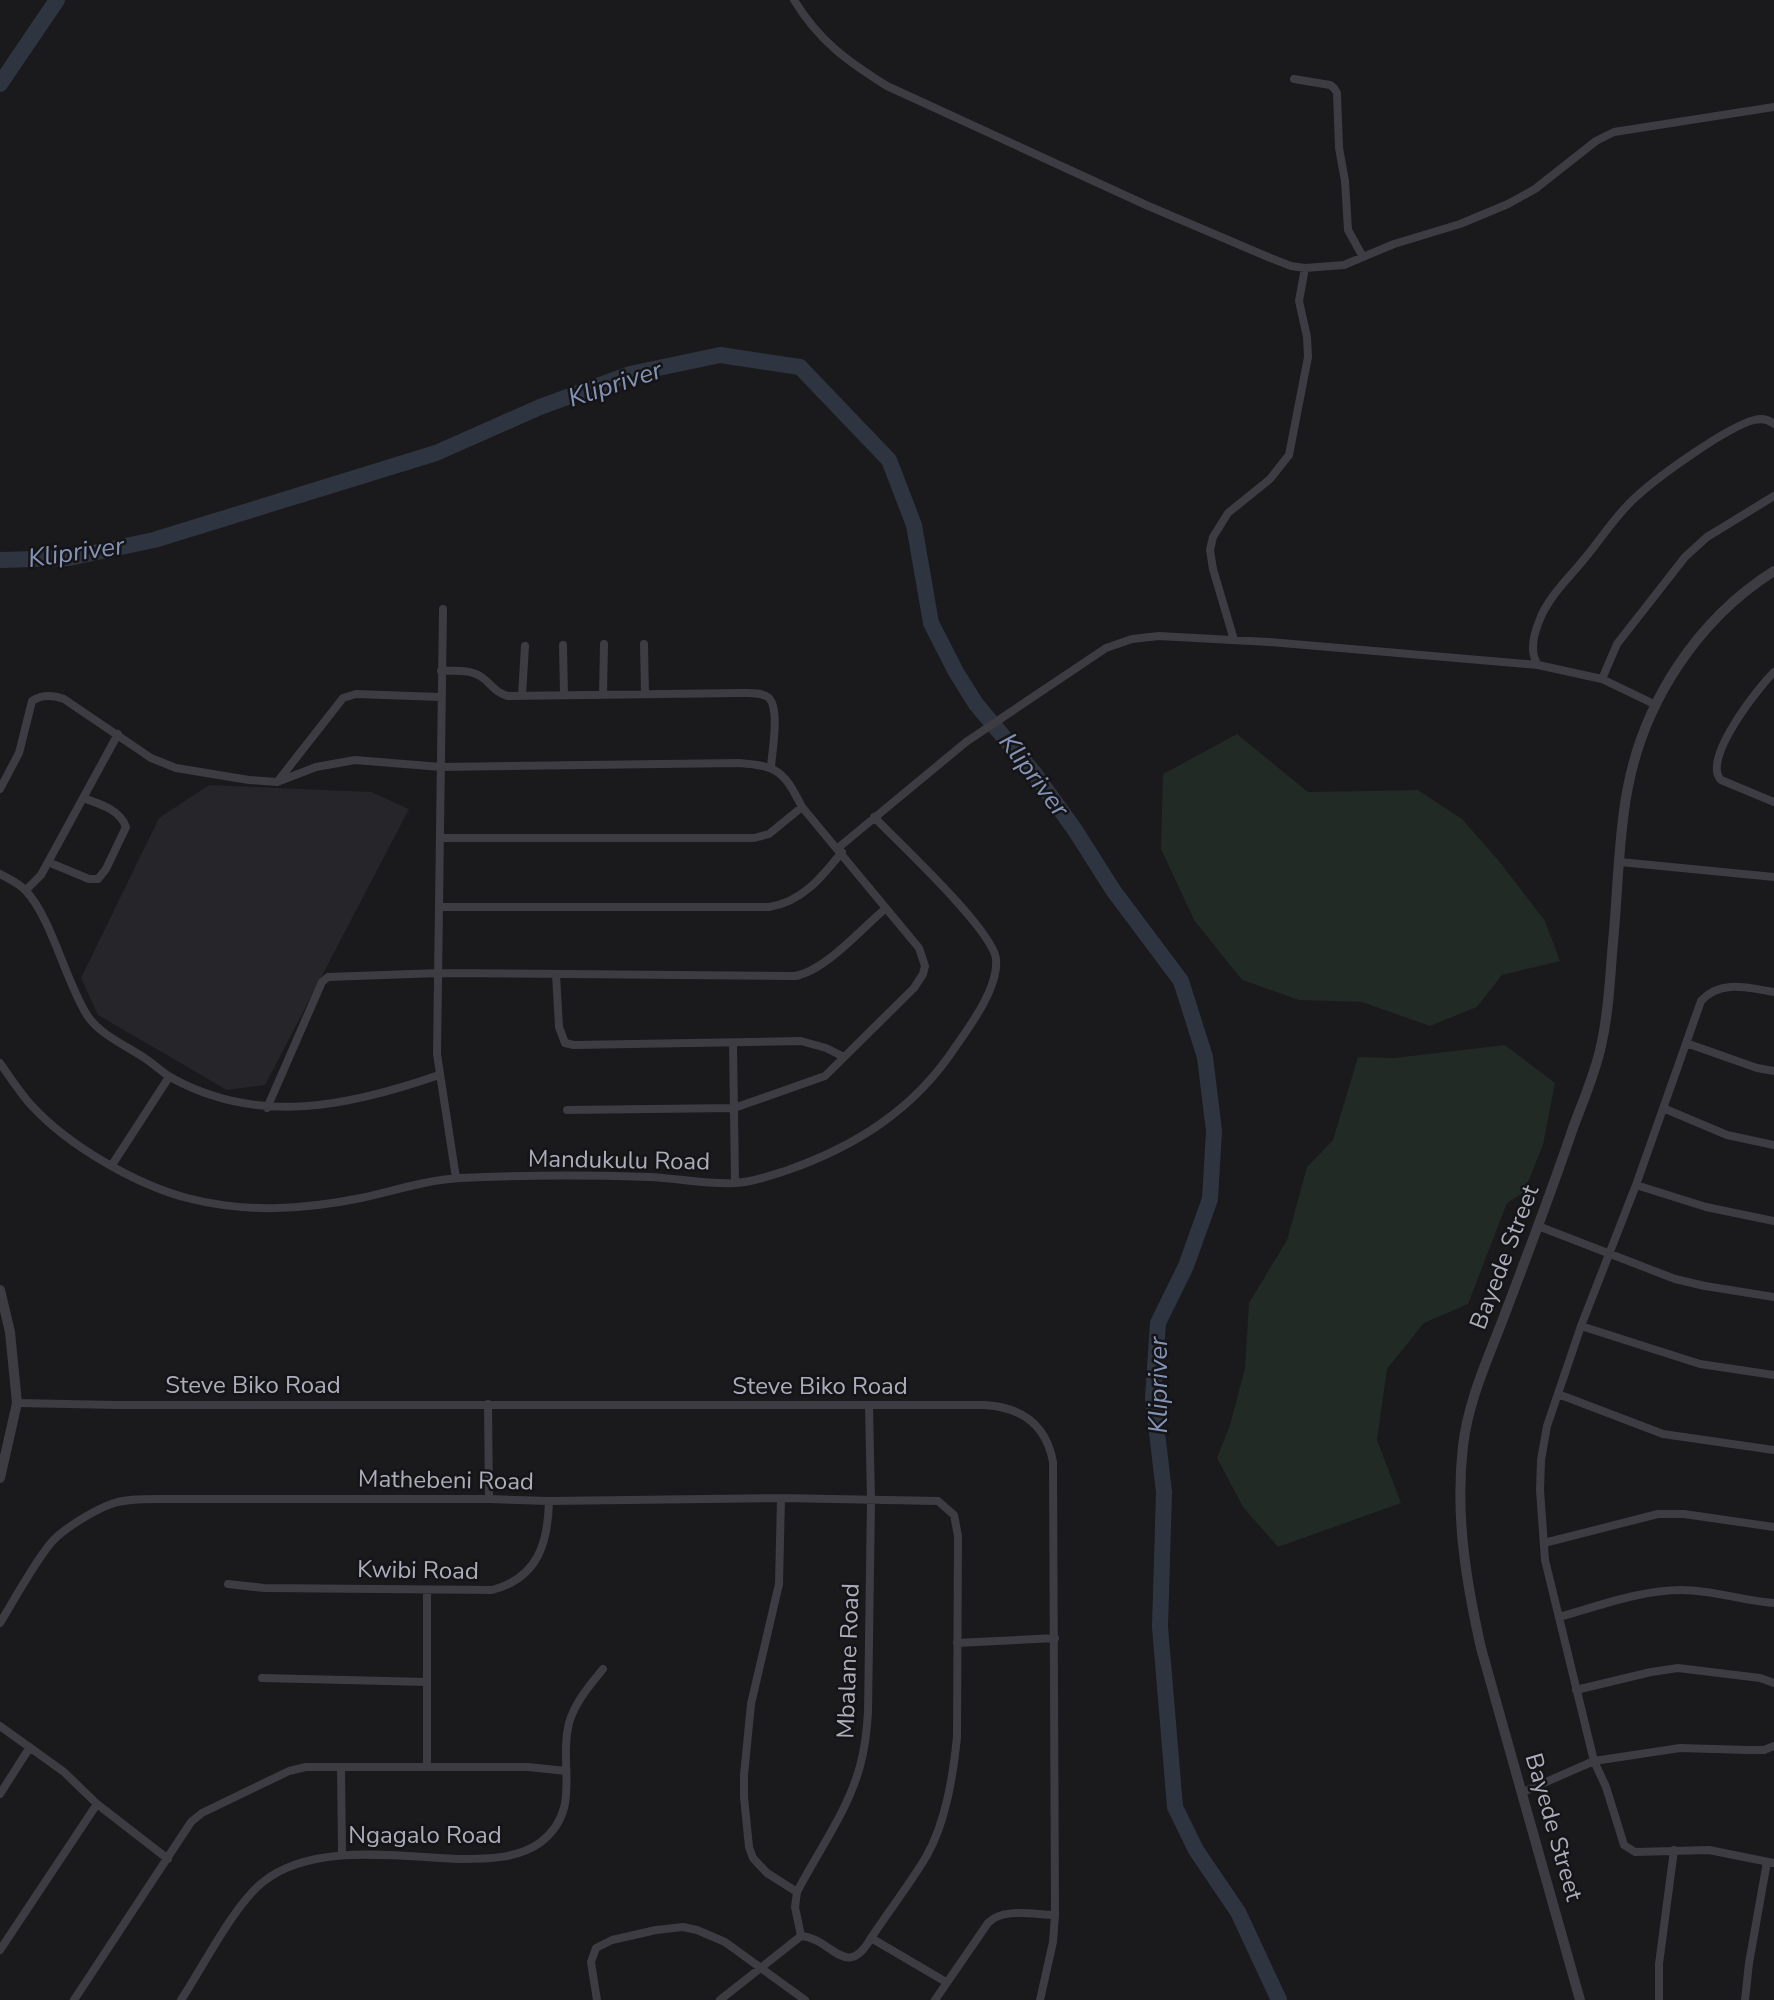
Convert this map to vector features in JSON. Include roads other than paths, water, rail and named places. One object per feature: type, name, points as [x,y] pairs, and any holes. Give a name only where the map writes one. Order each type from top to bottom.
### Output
[{"type":"street","points":[[794,0],[833,50],[887,86],[1146,205],[1280,262],[1304,268],[1345,265],[1508,204],[1535,189],[1596,141],[1614,132],[1774,107]]},
{"type":"street","points":[[1294,79],[1330,85],[1337,93],[1339,148],[1345,181],[1348,230],[1363,257]]},
{"type":"street","points":[[1234,640],[1210,550],[1213,537],[1228,513],[1270,479],[1289,455],[1308,357],[1307,337],[1299,301],[1304,268]]},
{"type":"street","points":[[1538,665],[1533,649],[1540,618],[1563,585],[1634,498],[1710,443],[1740,426],[1760,419],[1770,420],[1774,424]]},
{"type":"street","points":[[1602,680],[1617,644],[1685,557],[1707,537],[1774,496]]},
{"type":"street","name":"Bayede Street","points":[[1580,2000],[1473,1611],[1462,1544],[1461,1475],[1465,1427],[1601,1046],[1626,794],[1639,743],[1678,665],[1706,627],[1732,602],[1774,570]]},
{"type":"street","points":[[443,609],[437,1016],[439,1075],[456,1178]]},
{"type":"street","points":[[440,907],[775,906],[805,892],[840,850],[874,817],[966,742],[1106,648],[1132,639],[1159,636],[1234,640],[1538,665],[1602,680],[1656,705]]},
{"type":"street","points":[[644,643],[645,694]]},
{"type":"street","points":[[603,695],[604,644]]},
{"type":"street","points":[[563,645],[564,695]]},
{"type":"street","points":[[522,695],[525,646]]},
{"type":"street","points":[[441,671],[473,673],[500,693],[522,695],[741,692],[768,697],[774,712],[771,767]]},
{"type":"street","points":[[1774,672],[1731,730],[1717,762],[1716,773],[1721,780],[1774,802]]},
{"type":"street","points":[[0,789],[19,753],[30,705],[36,698],[55,695],[151,758],[176,768],[223,777],[277,782],[316,767],[355,760],[441,767],[739,763],[771,767],[790,784],[802,807],[919,948],[924,959],[924,970],[914,988],[825,1076],[734,1108],[568,1110]]},
{"type":"street","points":[[277,782],[338,703],[348,695],[440,697]]},
{"type":"street","points":[[26,890],[41,875],[118,734]]},
{"type":"street","points":[[48,862],[89,880],[98,879],[106,869],[126,827],[114,811],[83,798]]},
{"type":"street","points":[[440,838],[748,839],[769,834],[802,807]]},
{"type":"street","name":"Mandukulu Road","points":[[0,1063],[42,1117],[81,1147],[112,1166],[160,1189],[186,1198],[227,1206],[260,1209],[308,1207],[456,1178],[598,1176],[735,1183],[774,1174],[845,1147],[863,1137],[903,1105],[940,1070],[986,999],[996,972],[996,957],[991,943],[965,910],[874,817]]},
{"type":"street","points":[[1620,862],[1774,877]]},
{"type":"street","points":[[0,874],[26,890],[44,920],[88,1017],[169,1077],[223,1101],[267,1108],[338,1101],[409,1085],[439,1075]]},
{"type":"street","points":[[267,1108],[324,978],[439,973],[805,974],[824,962],[885,909]]},
{"type":"street","points":[[556,974],[559,1027],[565,1043],[801,1041],[844,1056]]},
{"type":"street","points":[[1745,2000],[1749,1963],[1770,1863],[1709,1850],[1635,1852],[1624,1845],[1606,1787],[1594,1761],[1545,1560],[1540,1490],[1541,1460],[1547,1426],[1701,1000],[1710,991],[1729,987],[1774,992]]},
{"type":"street","points":[[733,1043],[735,1183]]},
{"type":"street","points":[[1686,1043],[1757,1068],[1774,1071]]},
{"type":"street","points":[[112,1166],[169,1077]]},
{"type":"street","points":[[1663,1108],[1727,1135],[1774,1145]]},
{"type":"street","points":[[1636,1185],[1706,1207],[1774,1221]]},
{"type":"street","points":[[1538,1226],[1675,1279],[1774,1297]]},
{"type":"street","points":[[0,1290],[10,1332],[18,1403],[0,1478]]},
{"type":"street","points":[[1581,1326],[1700,1364],[1774,1375]]},
{"type":"street","points":[[1558,1394],[1663,1434],[1774,1450]]},
{"type":"street","name":"Steve Biko Road","points":[[18,1403],[994,1406],[1022,1413],[1039,1428],[1048,1442],[1053,1462],[1055,1915],[1053,1942],[1040,2000]]},
{"type":"street","points":[[488,1404],[489,1499]]},
{"type":"street","name":"Mbalane Road","points":[[797,1892],[850,1794],[866,1742],[871,1500],[869,1405]]},
{"type":"street","points":[[781,1498],[779,1584],[751,1704],[744,1797],[748,1836],[754,1858],[767,1872],[797,1892],[795,1907],[801,1936]]},
{"type":"street","name":"Mathebeni Road","points":[[0,1623],[50,1544],[64,1531],[111,1504],[158,1499],[932,1500],[946,1506],[954,1515],[958,1536],[957,1643]]},
{"type":"street","name":"Kwibi Road","points":[[228,1584],[264,1588],[485,1591],[511,1583],[533,1564],[543,1547],[549,1501]]},
{"type":"street","points":[[1544,1543],[1658,1514],[1684,1514],[1774,1527]]},
{"type":"street","points":[[427,1590],[427,1767]]},
{"type":"street","points":[[1559,1617],[1668,1590],[1703,1591],[1774,1603]]},
{"type":"street","points":[[801,1936],[820,1941],[836,1955],[844,1958],[859,1955],[926,1856],[941,1819],[954,1763],[957,1737],[957,1643],[1055,1638]]},
{"type":"street","points":[[1576,1690],[1678,1668],[1760,1678],[1774,1683]]},
{"type":"street","name":"Ngagalo Road","points":[[181,2000],[240,1908],[259,1886],[277,1874],[308,1860],[342,1854],[484,1859],[524,1851],[542,1841],[561,1819],[566,1808],[570,1720],[584,1693],[603,1669]]},
{"type":"street","points":[[262,1678],[427,1682]]},
{"type":"street","points":[[0,1727],[77,1783],[97,1804],[168,1859]]},
{"type":"street","points":[[1524,1796],[1594,1761],[1680,1748],[1764,1750],[1774,1746]]},
{"type":"street","points":[[0,1794],[30,1747]]},
{"type":"street","points":[[341,1767],[342,1854]]},
{"type":"street","points":[[74,2000],[187,1826],[202,1813],[296,1769],[528,1767],[566,1771]]},
{"type":"street","points":[[0,1950],[97,1804]]},
{"type":"street","points":[[1659,2000],[1659,1964],[1674,1850]]},
{"type":"street","points":[[935,2000],[988,1923],[996,1916],[1055,1915]]},
{"type":"street","points":[[597,2000],[591,1962],[596,1948],[612,1940],[683,1927],[704,1932],[725,1942],[805,2000]]},
{"type":"street","points":[[720,2000],[801,1936]]},
{"type":"street","points":[[871,1938],[946,1982]]},
{"type":"waterway","name":"Klipriver","points":[[0,84],[57,0]]},
{"type":"waterway","name":"Klipriver","points":[[0,560],[69,558],[154,540],[436,453],[540,407],[630,374],[720,355],[800,367],[889,460],[914,525],[931,623],[956,672],[976,704],[1034,773],[1113,890],[1181,981],[1205,1057],[1214,1131],[1210,1199],[1186,1266],[1158,1323],[1153,1398],[1164,1492],[1160,1627],[1175,1807],[1196,1850],[1238,1912],[1279,2000]]}]
